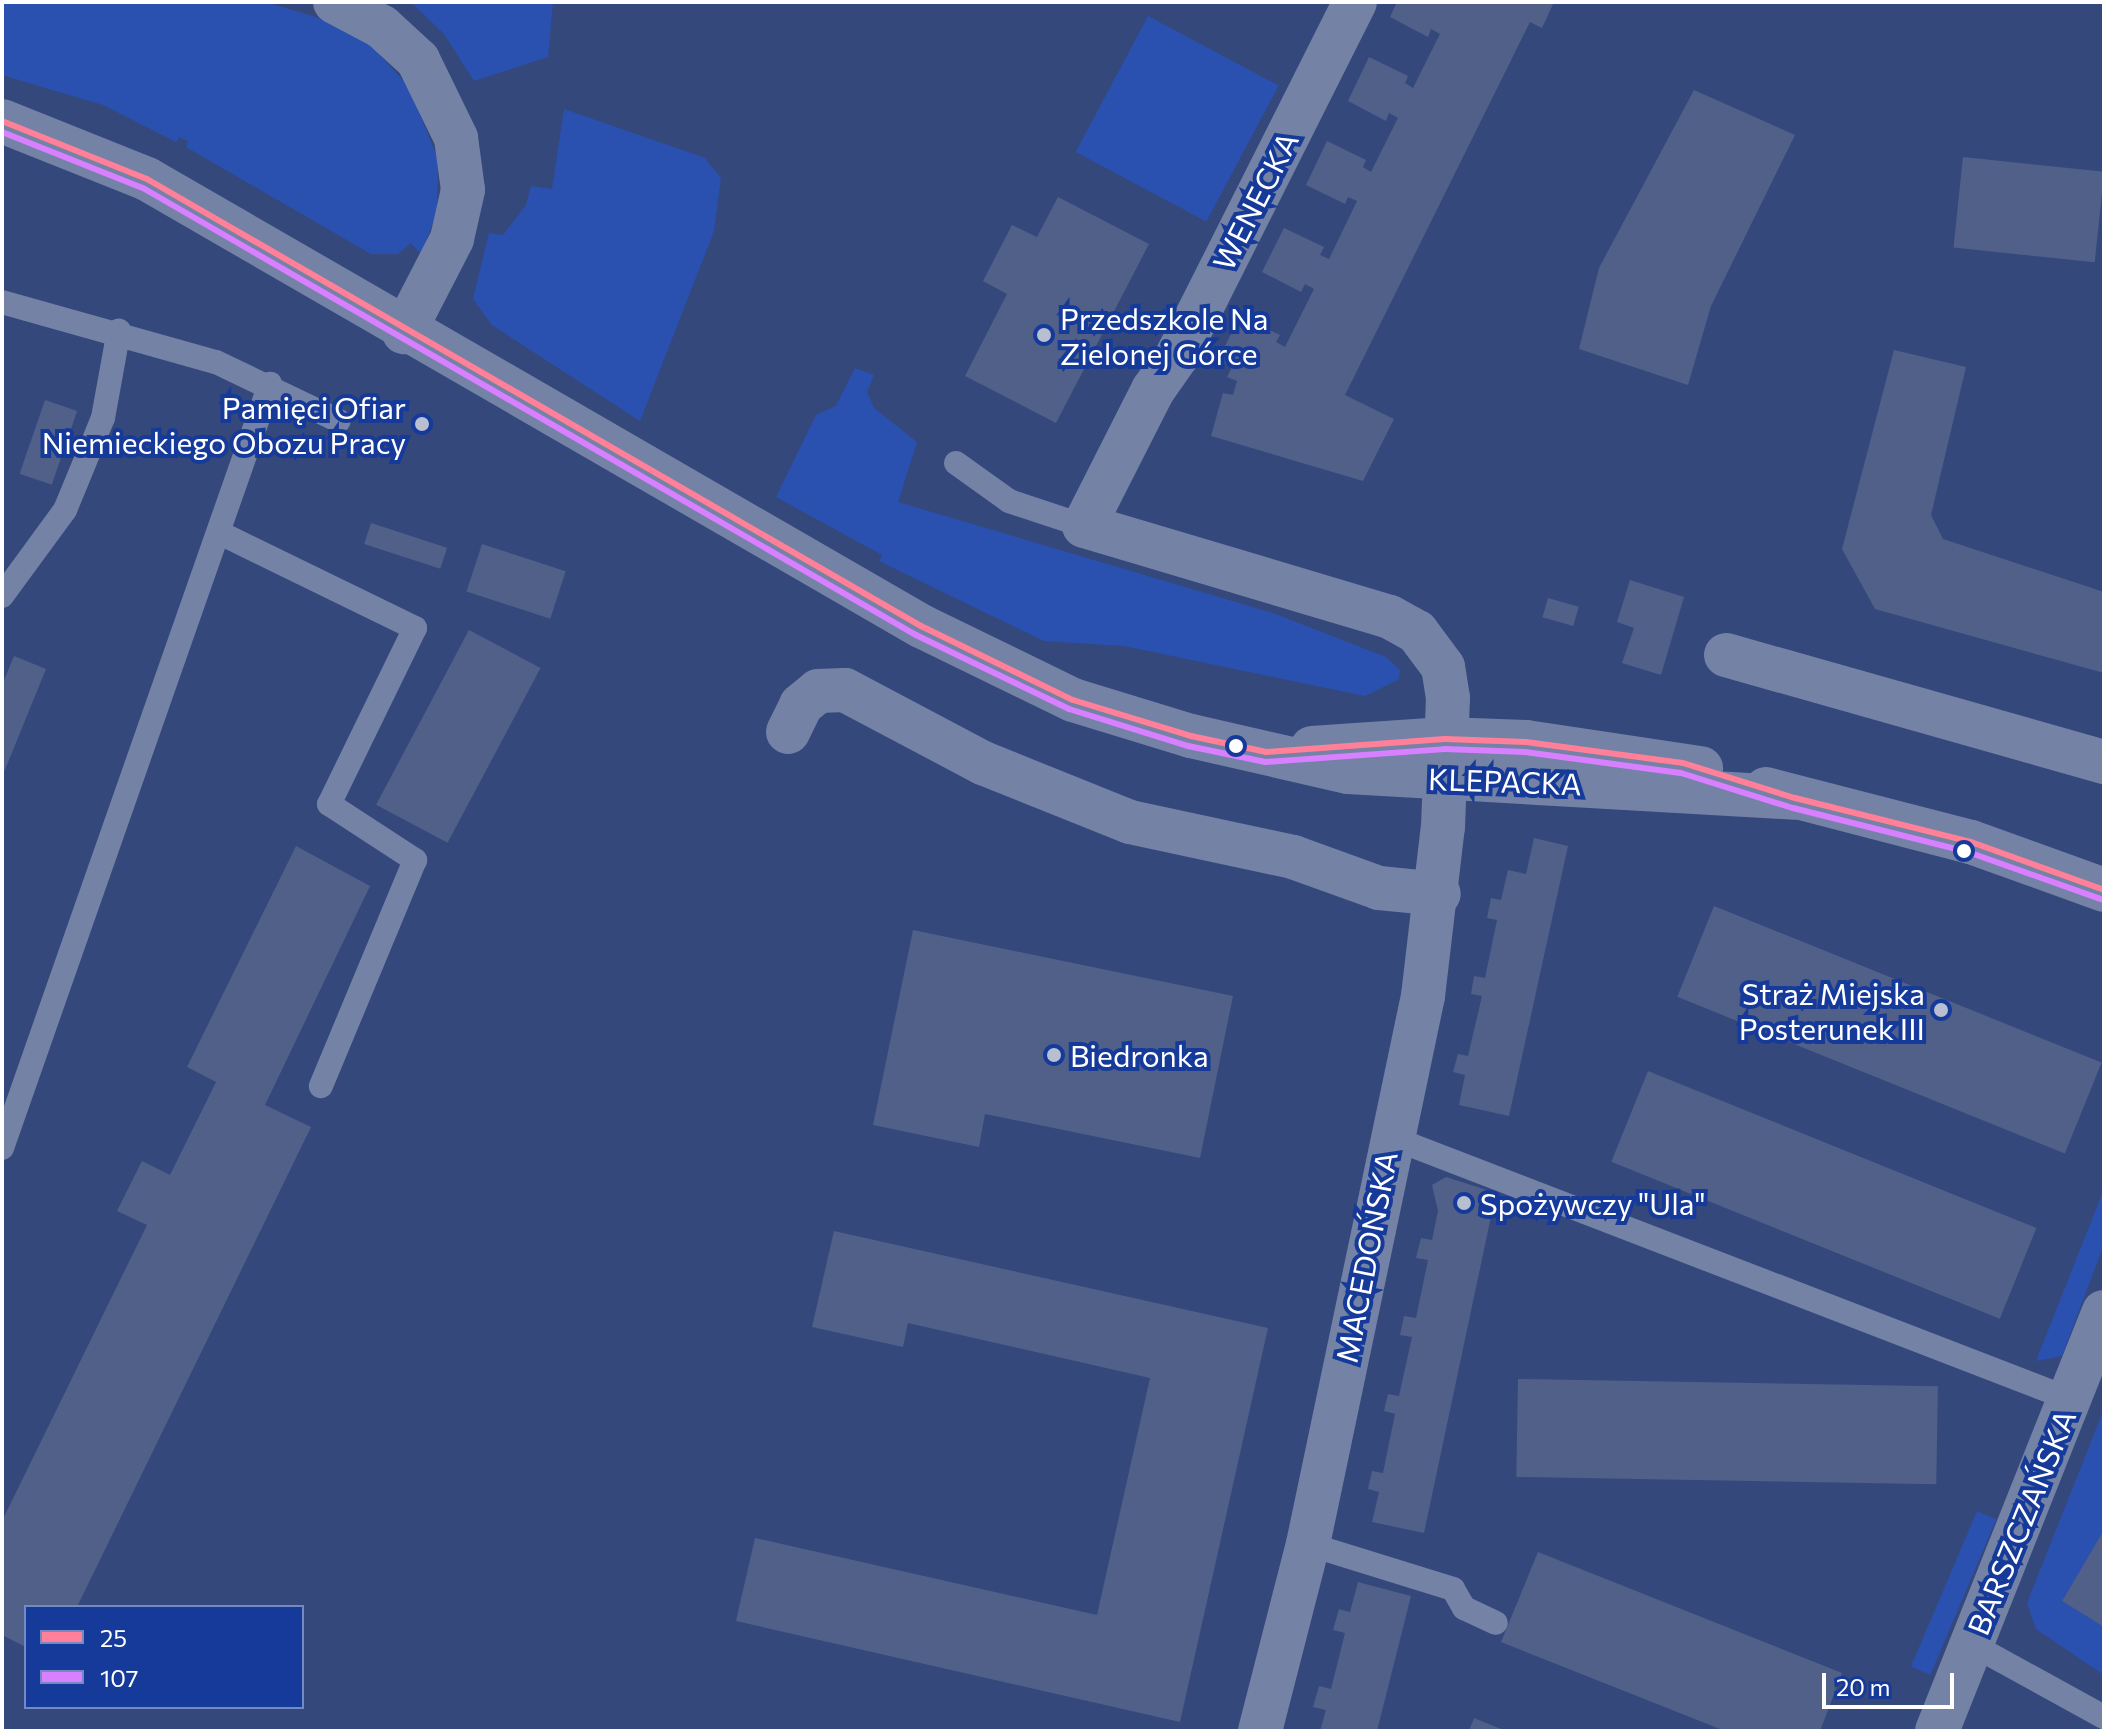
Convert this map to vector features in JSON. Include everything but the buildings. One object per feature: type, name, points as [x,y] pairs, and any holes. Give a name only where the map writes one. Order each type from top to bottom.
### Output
[{"type":"street","points":[[335,2],[382,27],[418,60],[456,138],[463,190],[452,239],[404,332]]},
{"type":"street","name":"WENECKA","points":[[1084,526],[1153,390],[1177,356],[1355,2]]},
{"type":"street","name":"KLEPACKA","points":[[2,121],[147,179],[404,332],[921,626],[1015,672],[1117,715],[1348,772],[1443,759],[1526,742],[1683,763],[1795,798],[1971,842],[2104,890]]},
{"type":"street","name":"MACEDOŃSKA","points":[[1084,526],[1256,574],[1404,625],[1417,632],[1443,667],[1439,894],[1423,996],[1390,1137],[1308,1544],[1260,1731]]},
{"type":"street","points":[[1726,655],[2019,733],[2104,762]]},
{"type":"street","points":[[788,732],[801,705],[818,691],[845,690],[983,763],[1130,822],[1293,857],[1379,888],[1439,894]]},
{"type":"street","name":"BARSZCZAŃSKA","points":[[1937,1731],[2104,1312]]},
{"type":"lane","points":[[2,302],[119,330],[270,384],[339,421]]},
{"type":"lane","points":[[2,596],[65,510],[103,418],[119,330]]},
{"type":"lane","points":[[2,1148],[270,384]]},
{"type":"lane","points":[[956,463],[1009,501],[1084,526]]},
{"type":"lane","points":[[220,533],[415,628],[329,804],[415,860],[321,1086]]},
{"type":"lane","points":[[1390,1137],[2070,1399]]},
{"type":"lane","points":[[1308,1544],[1453,1589],[1464,1608],[1496,1623]]},
{"type":"lane","points":[[1971,1644],[2104,1717]]},
{"type":"shaded area","points":[[2,2],[266,2],[329,21],[372,46],[408,86],[438,159],[437,213],[421,254],[411,243],[398,254],[371,254],[186,147],[188,141],[179,137],[176,142],[103,105],[2,75]]},
{"type":"shaded area","points":[[411,2],[553,2],[548,57],[474,81],[444,34]]},
{"type":"shaded area","points":[[1148,16],[1279,85],[1206,221],[1076,152]]},
{"type":"shaded area","points":[[564,109],[705,158],[721,178],[714,231],[640,421],[492,325],[473,299],[489,233],[503,235],[526,205],[531,186],[552,189]]},
{"type":"shaded area","points":[[855,368],[874,375],[867,392],[874,408],[917,442],[898,502],[1273,613],[1386,657],[1400,670],[1399,679],[1365,696],[1124,646],[1044,641],[879,561],[882,555],[776,497],[816,415],[836,406]]},
{"type":"shaded area","points":[[2104,1189],[2104,1244],[2062,1356],[2036,1361]]},
{"type":"shaded area","points":[[2104,1409],[2104,1530],[2062,1601],[2104,1627],[2104,1675],[2036,1629],[2027,1603]]},
{"type":"shaded area","points":[[1977,1511],[1996,1519],[1930,1675],[1911,1667]]},
{"type":"transit line","name":"25","points":[[2,121],[147,179],[921,626],[1073,700],[1191,736],[1266,752],[1445,739],[1526,742],[1683,763],[1795,798],[1971,842],[2104,890]]},
{"type":"transit line","name":"107","points":[[2,132],[143,188],[916,635],[1069,709],[1188,746],[1265,762],[1445,749],[1525,752],[1681,773],[1793,808],[1968,852],[2101,899]]},
{"type":"place","name":"Przedszkole Na Zielonej Górce","points":[[1044,335]]},
{"type":"place","name":"Pamięci Ofiar Niemieckiego Obozu Pracy","points":[[422,424]]},
{"type":"place","name":"Straż Miejska Posterunek III","points":[[1941,1010]]},
{"type":"place","name":"Biedronka","points":[[1054,1055]]},
{"type":"place","name":"Spożywczy \"Ula\"","points":[[1464,1203]]}]
